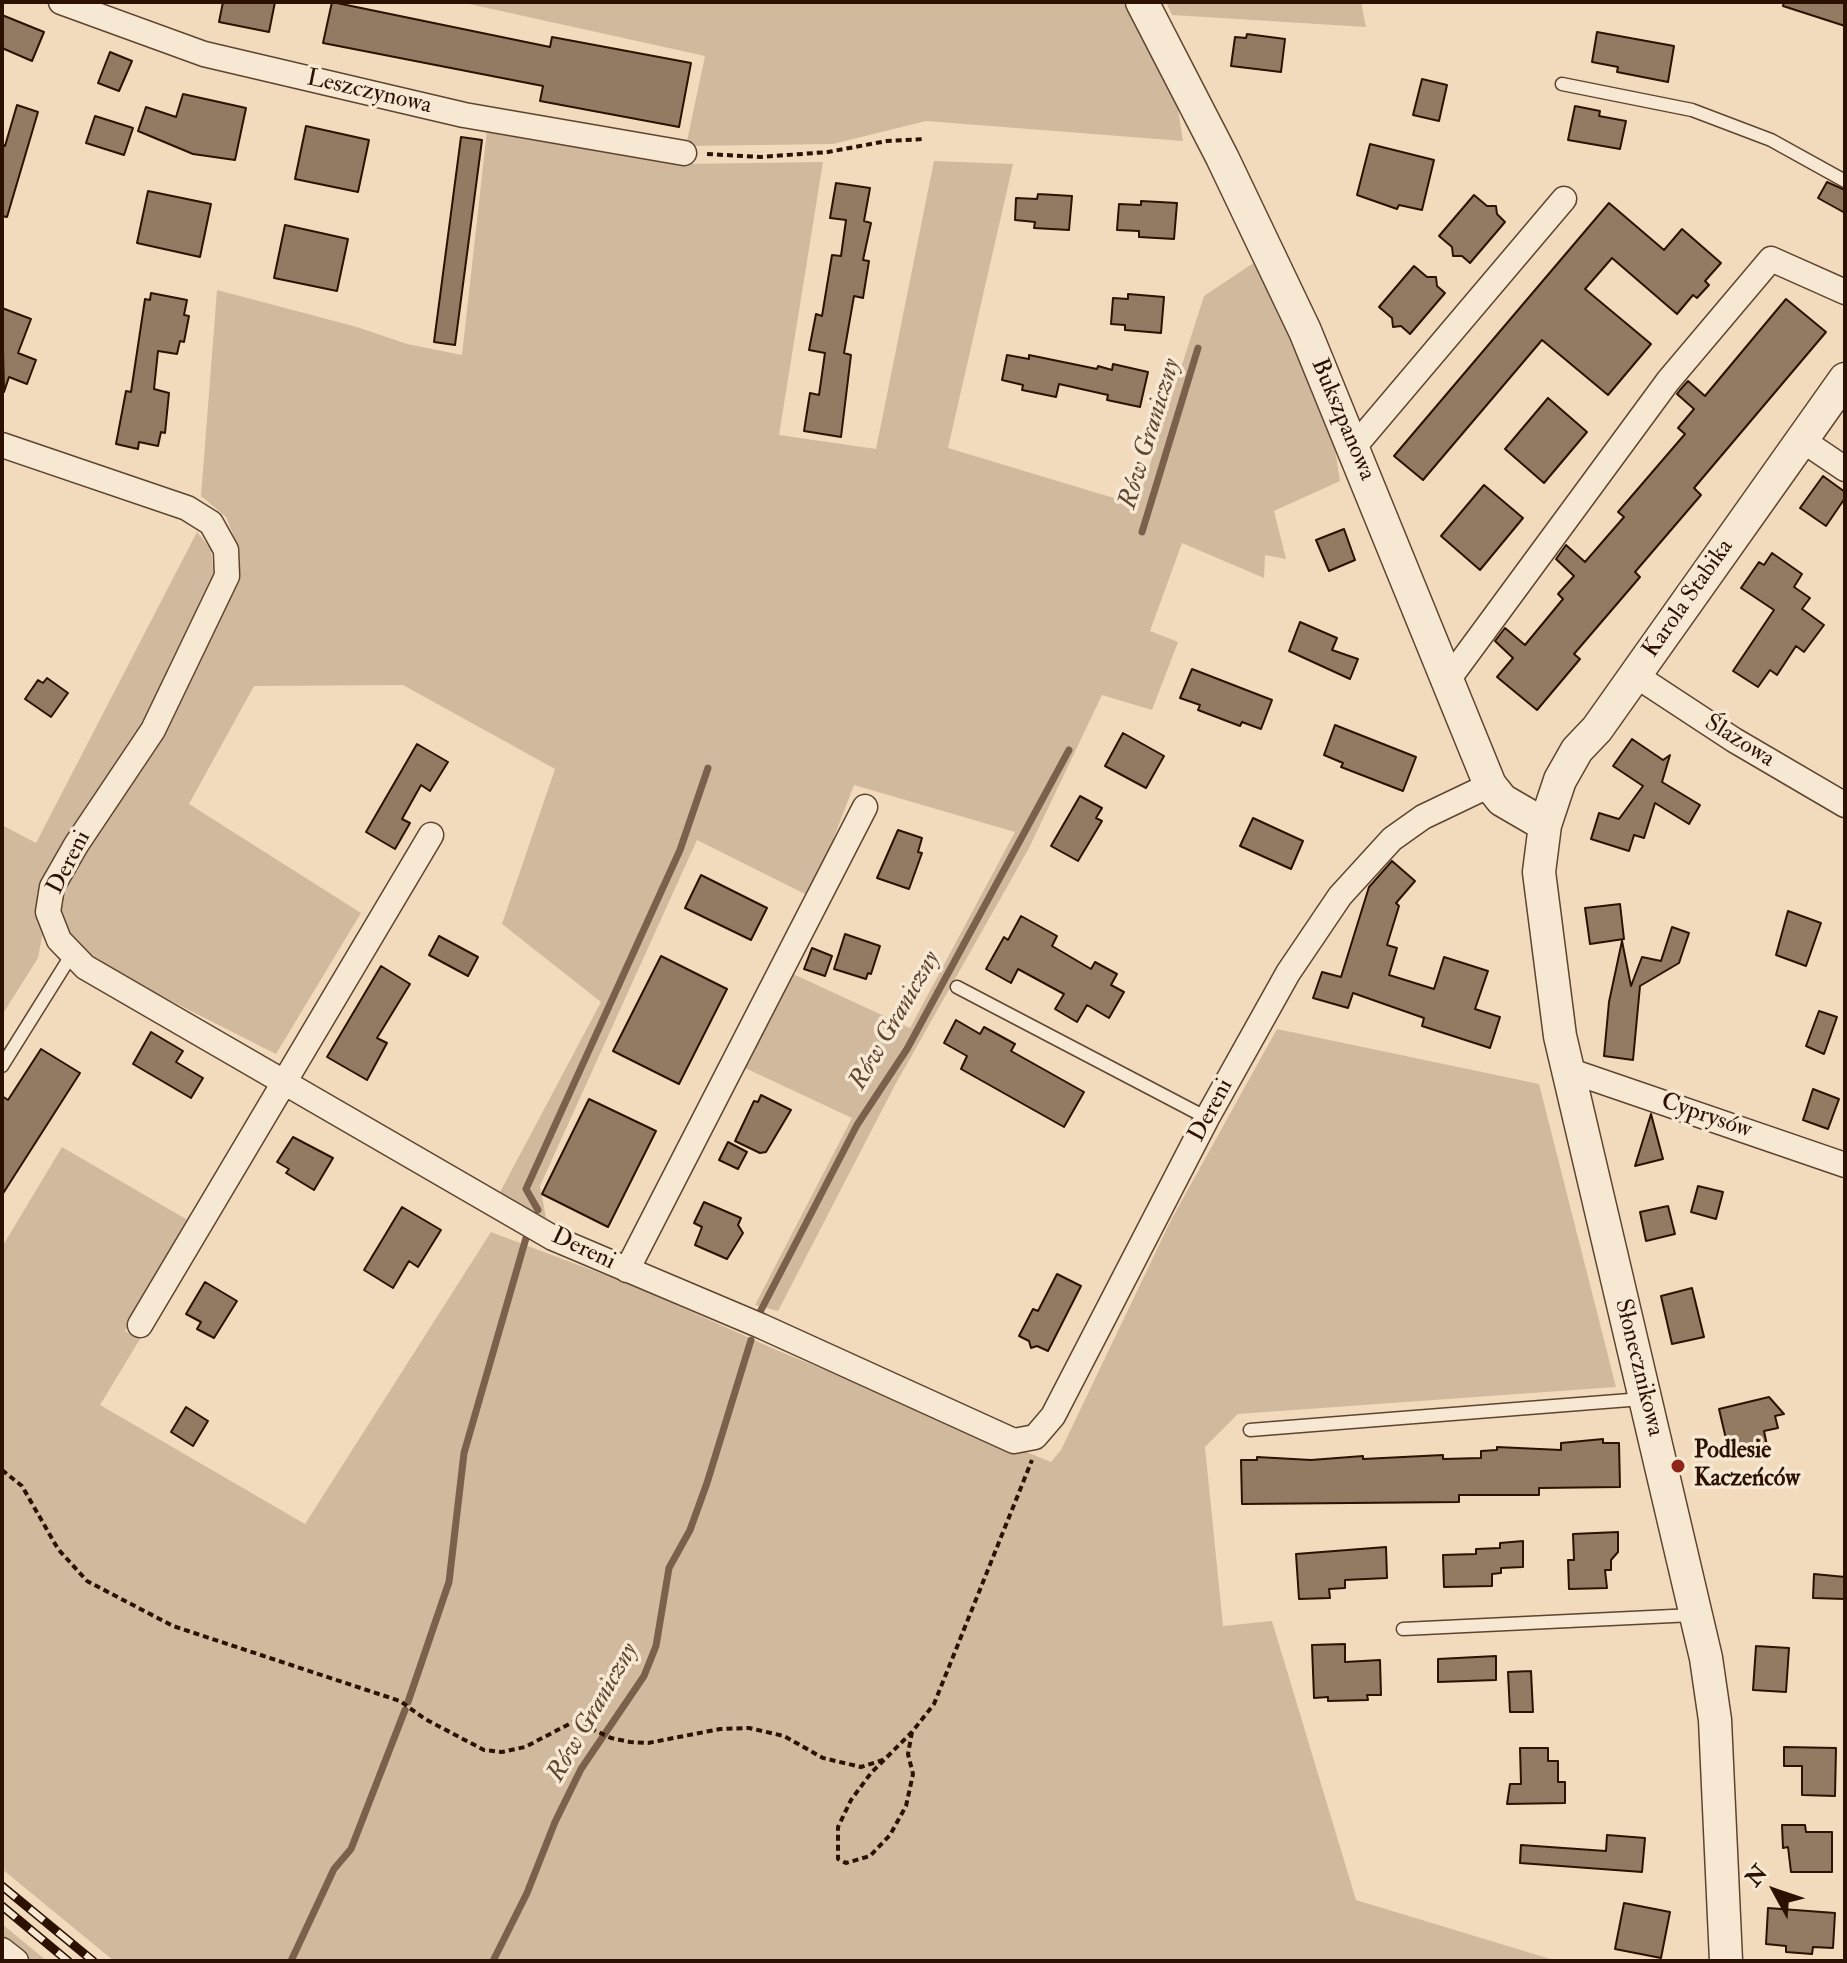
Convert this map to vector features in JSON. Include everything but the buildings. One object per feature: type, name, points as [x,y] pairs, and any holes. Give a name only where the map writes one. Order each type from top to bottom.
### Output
[{"type":"street","name":"Leszczynowa","points":[[61,2],[204,54],[464,115],[684,153]]},
{"type":"street","name":"Bukszpanowa","points":[[1142,2],[1222,157],[1305,331],[1490,785],[1502,800],[1545,825]]},
{"type":"street","points":[[1354,447],[1564,199]]},
{"type":"street","points":[[1448,680],[1668,381],[1771,259],[1845,292]]},
{"type":"street","name":"Karola Stabika","points":[[1545,825],[1560,780],[1577,750],[1597,729],[1845,379]]},
{"type":"street","points":[[1802,440],[1845,469]]},
{"type":"street","name":"Dereni","points":[[2,445],[187,508],[211,523],[226,550],[227,576],[153,730],[76,845],[52,887],[48,912],[59,940],[85,967],[553,1238],[761,1326],[1014,1441],[1035,1437],[1053,1416],[1207,1118],[1288,973],[1340,896],[1392,839],[1423,817],[1490,785]]},
{"type":"street","name":"Ślazowa","points":[[1635,675],[1734,740],[1845,805]]},
{"type":"street","points":[[627,1270],[865,807]]},
{"type":"street","name":"Słonecznikowa","points":[[1545,825],[1539,872],[1543,917],[1568,1070],[1696,1615],[1715,1720],[1726,1961]]},
{"type":"street","points":[[140,1325],[431,835]]},
{"type":"street","name":"Cyprysów","points":[[1568,1070],[1845,1165]]},
{"type":"street","points":[[2,1950],[16,1961]]},
{"type":"lane","points":[[1562,84],[1692,110],[1771,140],[1845,181]]},
{"type":"lane","points":[[2,1066],[72,954]]},
{"type":"lane","points":[[957,987],[1207,1118]]},
{"type":"lane","points":[[1250,1430],[1645,1399]]},
{"type":"lane","points":[[1403,1629],[1696,1615]]},
{"type":"path","points":[[684,153],[761,157],[924,139]]},
{"type":"path","points":[[912,1732],[908,1754],[913,1774],[906,1806],[890,1835],[870,1856],[846,1863],[838,1859],[838,1827],[851,1800],[934,1704],[1031,1467],[1035,1437]]},
{"type":"path","points":[[2,1470],[22,1486],[58,1549],[87,1581],[173,1626],[400,1701],[425,1719],[484,1750],[502,1752],[525,1747],[575,1721],[611,1738],[648,1743],[720,1729],[749,1728],[784,1736],[823,1758],[861,1767],[886,1759]]},
{"type":"shaded area","points":[[460,2],[1129,2],[1175,90],[1183,141],[926,121],[833,144],[686,146],[705,56]]},
{"type":"shaded area","points":[[1166,2],[1361,2],[1366,27],[1172,15]]},
{"type":"shaded area","points":[[487,130],[679,164],[823,162],[779,435],[876,449],[934,161],[1013,164],[948,448],[1137,505],[1204,296],[1255,262],[1333,435],[1340,481],[1274,511],[1286,559],[1265,555],[1264,578],[1182,543],[1150,631],[1178,642],[1152,710],[1102,695],[1029,848],[895,1085],[778,1311],[755,1305],[852,1118],[745,1068],[791,973],[910,1028],[1015,832],[854,785],[811,897],[697,840],[540,1186],[546,1218],[499,1194],[601,1002],[502,924],[555,769],[403,685],[254,686],[189,804],[361,913],[276,1054],[94,962],[69,937],[60,905],[85,843],[228,592],[240,552],[226,517],[201,496],[217,290],[357,327],[407,344],[462,355]]},
{"type":"shaded area","points":[[197,532],[211,549],[214,580],[152,712],[43,879],[43,932],[38,958],[2,1015],[2,825],[36,843]]},
{"type":"shaded area","points":[[1277,1029],[1539,1084],[1616,1387],[1238,1414],[1205,1447],[1223,1626],[1272,1621],[1356,1900],[1557,1961],[114,1961],[2,1869],[2,1247],[62,1147],[191,1222],[125,1331],[140,1339],[100,1405],[305,1524],[491,1232],[634,1286],[781,1352],[1051,1462],[1061,1450],[1171,1220]]},
{"type":"shaded area","points":[[2,1924],[47,1961],[30,1961],[2,1939]]},
{"type":"waterway","name":"Rów Graniczny","points":[[1142,532],[1198,348]]},
{"type":"waterway","name":"Rów Graniczny","points":[[760,1312],[857,1125],[907,1049],[1069,750]]},
{"type":"waterway","points":[[538,1210],[526,1189],[680,850],[708,768]]},
{"type":"waterway","points":[[408,1702],[449,1582],[464,1453],[526,1238]]},
{"type":"waterway","name":"Rów Graniczny","points":[[493,1961],[527,1893],[555,1822],[581,1769],[644,1676],[656,1646],[669,1568],[690,1530],[707,1483],[751,1340]]},
{"type":"waterway","points":[[291,1961],[334,1869],[351,1849],[405,1710]]},
{"type":"railway","points":[[2,1886],[93,1961]]},
{"type":"railway","points":[[2,1906],[68,1961]]},
{"type":"place","name":"Podlesie Kaczeńców","points":[[1678,1466]]}]
